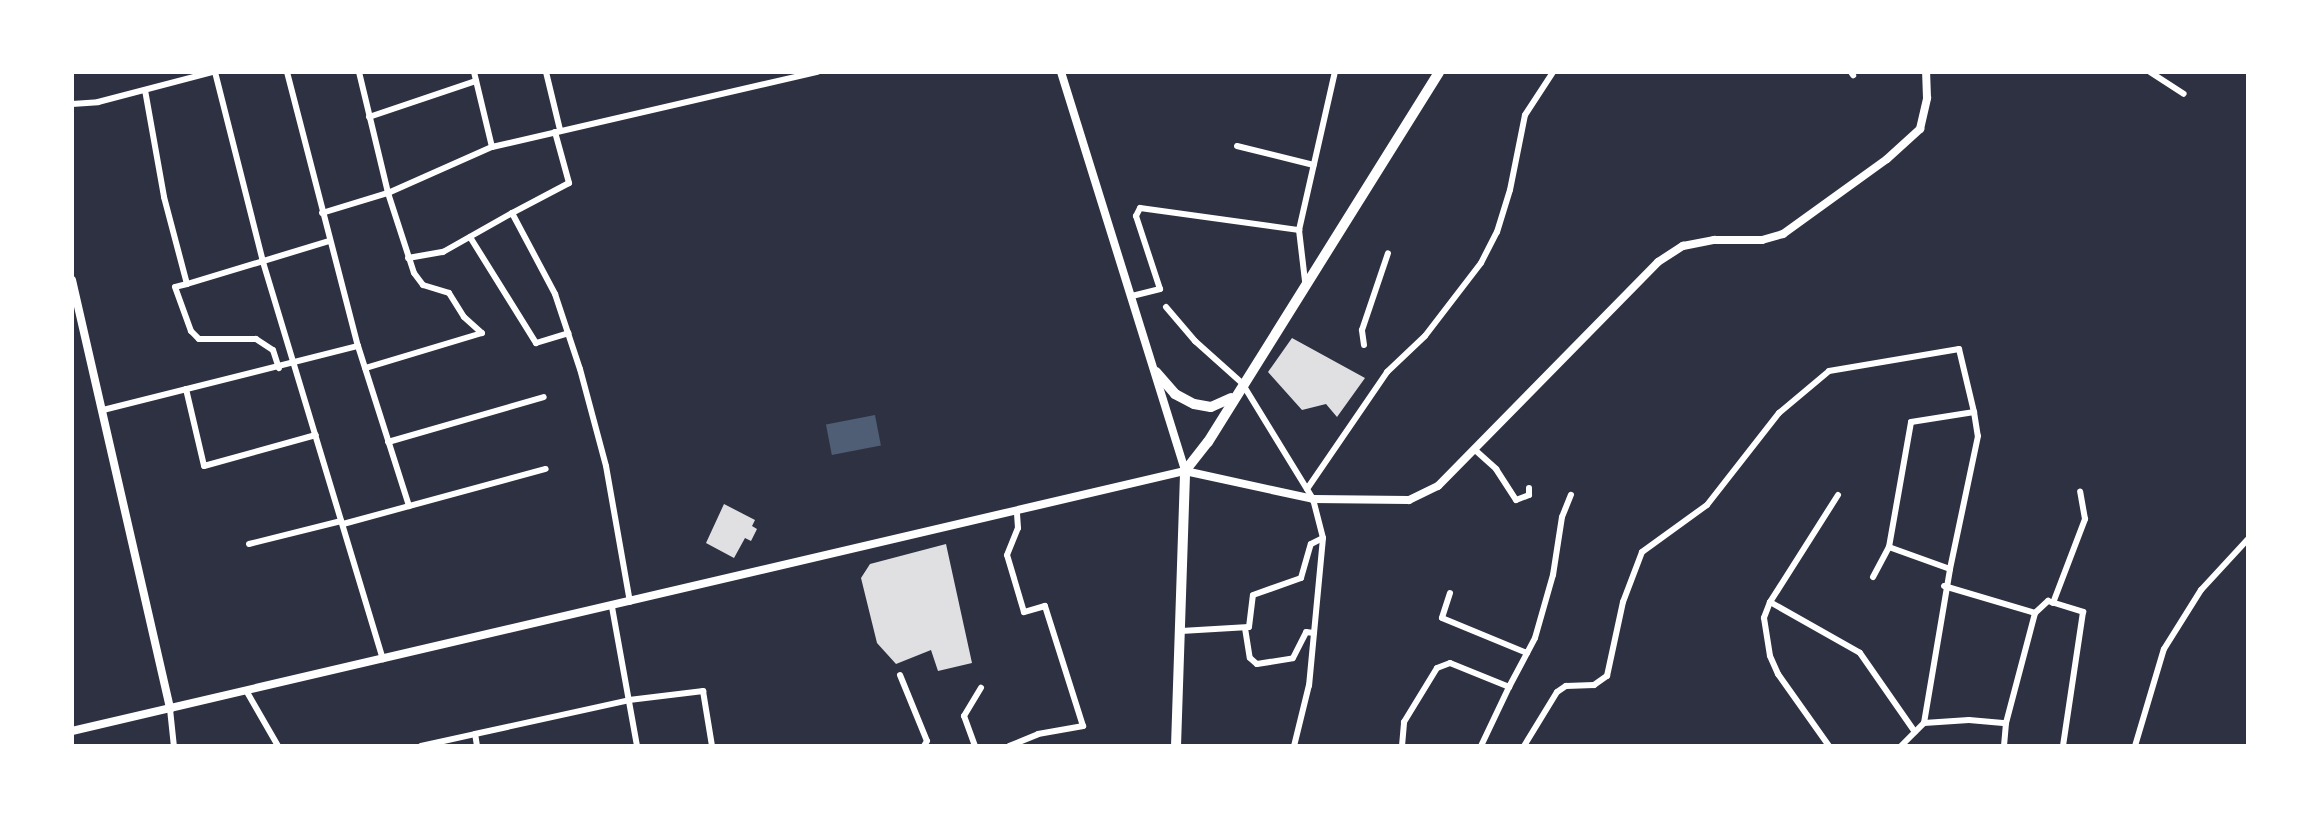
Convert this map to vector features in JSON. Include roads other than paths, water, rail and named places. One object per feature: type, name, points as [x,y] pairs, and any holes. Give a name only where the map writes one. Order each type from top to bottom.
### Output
[{"type":"main road","points":[[1176,746],[1185,471],[1208,442],[1305,281],[1439,72]]},
{"type":"main road","points":[[1156,372],[1175,394],[1194,404],[1218,405],[1235,394]]},
{"type":"street","points":[[72,104],[145,90],[213,72],[262,262],[383,659]]},
{"type":"street","points":[[287,72],[358,346],[409,506]]},
{"type":"street","points":[[359,72],[388,193],[408,258],[423,285],[449,293],[464,318],[482,333],[365,368]]},
{"type":"street","points":[[474,72],[492,147]]},
{"type":"street","points":[[408,258],[443,252],[569,183],[546,72]]},
{"type":"street","points":[[322,213],[388,193],[492,147],[786,75],[817,72]]},
{"type":"street","points":[[1061,72],[1185,471]]},
{"type":"street","points":[[1305,281],[1299,230],[1335,72]]},
{"type":"street","points":[[1307,489],[1387,372],[1425,336],[1480,263],[1497,232],[1510,190],[1525,115],[1553,72]]},
{"type":"street","points":[[72,731],[630,603],[1185,471],[1313,499],[1409,500],[1438,486],[1658,262],[1683,246],[1714,240],[1762,240],[1783,234],[1887,159],[1920,129],[1927,98],[1926,72]]},
{"type":"street","points":[[2150,72],[2184,94]]},
{"type":"street","points":[[369,117],[476,81]]},
{"type":"street","points":[[145,90],[164,197],[187,284]]},
{"type":"street","points":[[1237,146],[1314,165]]},
{"type":"street","points":[[1132,296],[1160,289],[1136,216],[1140,208],[1299,230]]},
{"type":"street","points":[[512,213],[555,294],[568,333],[606,466],[630,603]]},
{"type":"street","points":[[470,237],[536,343],[568,333]]},
{"type":"street","points":[[279,368],[273,350],[256,339],[199,339],[191,331],[175,287],[329,241]]},
{"type":"street","points":[[1364,345],[1362,330],[1388,253]]},
{"type":"street","points":[[72,280],[76,313],[103,410],[170,709],[174,746]]},
{"type":"street","points":[[1166,307],[1195,341],[1242,383],[1313,499],[1323,538],[1309,685],[1294,746]]},
{"type":"street","points":[[103,410],[279,368],[358,346]]},
{"type":"street","points":[[1524,746],[1557,692],[1566,686],[1594,685],[1607,676],[1623,603],[1642,552],[1707,505],[1779,413],[1829,371],[1959,350],[1978,436],[1950,569],[1944,586],[1924,723],[1901,746]]},
{"type":"street","points":[[186,389],[204,466],[316,435]]},
{"type":"street","points":[[388,442],[544,397]]},
{"type":"street","points":[[1873,577],[1889,547],[1911,422],[1974,412]]},
{"type":"street","points":[[1474,449],[1496,469],[1516,500],[1529,495],[1529,488]]},
{"type":"street","points":[[249,544],[342,523],[546,470]]},
{"type":"street","points":[[2053,603],[2085,519],[2080,491]]},
{"type":"street","points":[[1481,746],[1527,653],[1553,575],[1563,517],[1571,495]]},
{"type":"street","points":[[1829,746],[1778,674],[1770,656],[1764,618],[1770,602],[1838,495]]},
{"type":"street","points":[[1009,746],[1038,734],[1083,726],[1045,606],[1024,612],[1007,555],[1018,528],[1017,512]]},
{"type":"street","points":[[1181,631],[1249,627],[1252,595],[1289,585],[1301,578],[1311,544],[1323,538]]},
{"type":"street","points":[[2135,746],[2164,649],[2201,590],[2248,539]]},
{"type":"street","points":[[1889,547],[1950,569]]},
{"type":"street","points":[[1944,586],[2035,613]]},
{"type":"street","points":[[1450,593],[1442,618],[1527,653]]},
{"type":"street","points":[[2004,746],[2006,723],[2035,613],[2048,601],[2084,612],[2063,746]]},
{"type":"street","points":[[1770,602],[1860,653],[1915,732]]},
{"type":"street","points":[[612,607],[637,746]]},
{"type":"street","points":[[1245,628],[1250,658],[1257,664],[1293,658],[1306,632],[1314,633]]},
{"type":"street","points":[[1402,746],[1404,722],[1437,668],[1450,663],[1509,687]]},
{"type":"street","points":[[900,675],[927,741],[924,746]]},
{"type":"street","points":[[975,746],[964,716],[981,688]]},
{"type":"street","points":[[421,746],[629,700],[703,691],[712,746]]},
{"type":"street","points":[[247,692],[278,746]]},
{"type":"street","points":[[1924,723],[2006,723]]},
{"type":"street","points":[[475,734],[477,746]]},
{"type":"water","points":[[875,415],[881,445],[832,455],[826,425]]}]
